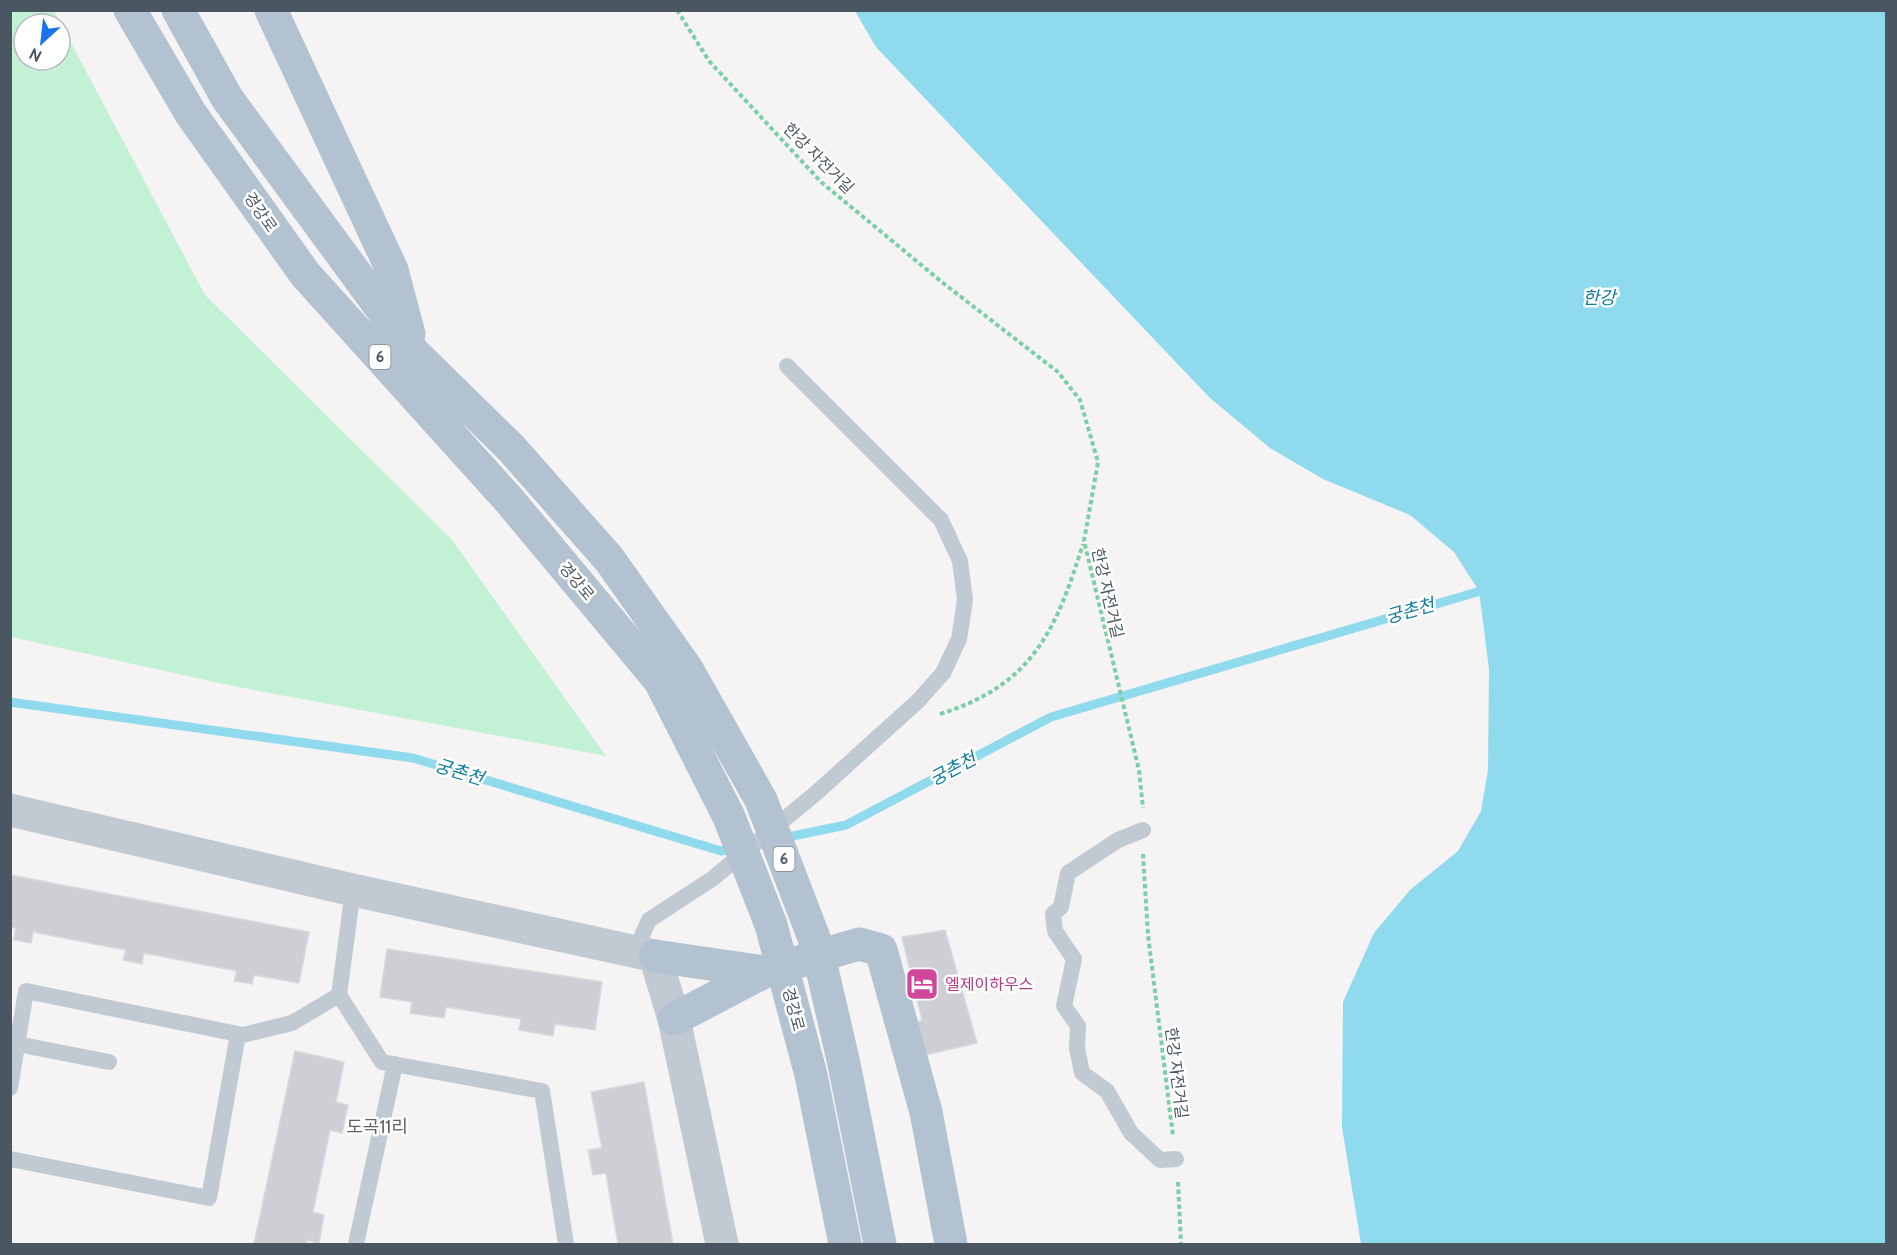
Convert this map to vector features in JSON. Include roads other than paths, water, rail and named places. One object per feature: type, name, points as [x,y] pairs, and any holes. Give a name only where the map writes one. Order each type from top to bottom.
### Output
[{"type":"main road","name":"경강로","points":[[130,10],[191,114],[305,274],[509,500],[674,675],[771,925],[811,1075],[845,1245]]},
{"type":"main road","name":"경강로","points":[[178,10],[227,98],[414,353],[511,448],[609,559],[674,675],[761,800],[816,943],[844,1064],[880,1245]]},
{"type":"main road","points":[[270,10],[392,270],[414,353]]},
{"type":"main road","points":[[674,1019],[764,972],[859,944],[881,950],[926,1112],[951,1245]]},
{"type":"main road","points":[[645,954],[764,972]]},
{"type":"street","points":[[10,810],[353,890],[645,954],[674,1019],[722,1245]]},
{"type":"lane","points":[[645,954],[649,920],[727,866],[918,701],[943,673],[959,639],[965,600],[960,561],[941,520],[787,366]]},
{"type":"lane","points":[[1143,830],[1118,840],[1068,873],[1061,907],[1053,914],[1055,931],[1074,959],[1064,1006],[1078,1026],[1077,1048],[1082,1073],[1107,1090],[1131,1133],[1160,1160],[1176,1159]]},
{"type":"lane","points":[[353,890],[339,995],[382,1062],[542,1090],[566,1245]]},
{"type":"lane","points":[[10,1088],[26,991],[237,1034],[292,1023],[339,995]]},
{"type":"lane","points":[[10,1159],[209,1198],[237,1034]]},
{"type":"lane","points":[[17,1044],[110,1062]]},
{"type":"lane","points":[[356,1245],[394,1064]]},
{"type":"water","name":"한강","points":[[855,11],[1886,11],[1886,1244],[1361,1244],[1342,1127],[1343,1002],[1374,933],[1410,890],[1458,851],[1481,811],[1488,770],[1489,669],[1479,591],[1454,552],[1410,515],[1323,479],[1270,448],[1209,397],[876,47]]},
{"type":"waterway","name":"궁촌천","points":[[783,838],[846,825],[1051,717],[1491,588]]},
{"type":"waterway","name":"궁촌천","points":[[10,702],[413,758],[721,851],[734,848]]},
{"type":"place","name":"엘제이하우스","points":[[922,984]]},
{"type":"district","name":"도곡11리","points":[[377,1127]]}]
